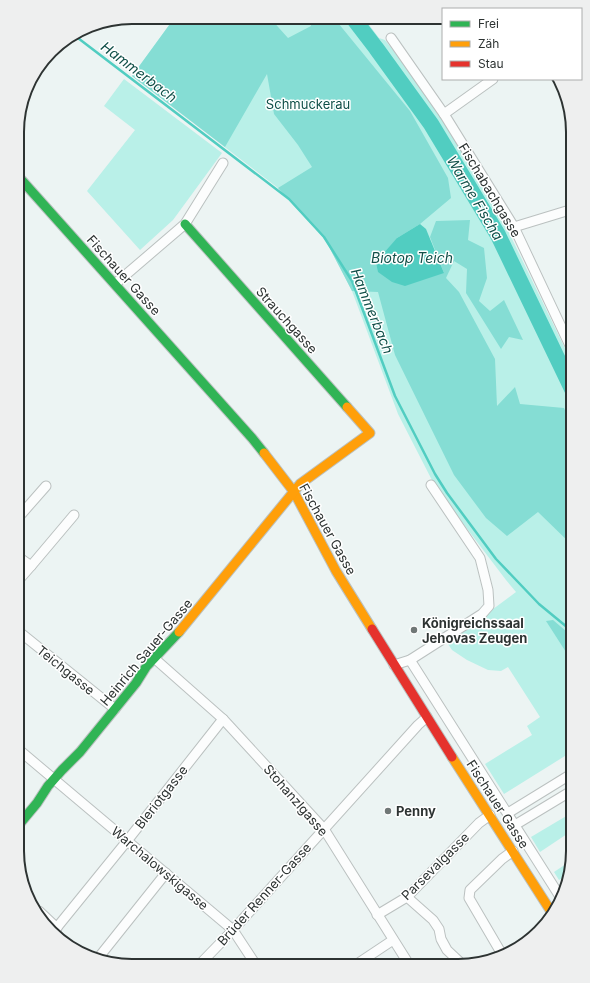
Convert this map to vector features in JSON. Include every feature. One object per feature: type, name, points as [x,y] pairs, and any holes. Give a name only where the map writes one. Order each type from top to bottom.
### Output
[{"type":"main road","name":"Fischauer Gasse","points":[[24,183],[252,438],[294,492],[336,571],[549,908]]},
{"type":"main road","name":"Strauchgasse","points":[[185,224],[370,433]]},
{"type":"main road","name":"Heinrich Sauer-Gasse","points":[[24,820],[38,803],[48,786],[80,752],[136,684],[146,667],[173,639],[300,484],[370,433]]},
{"type":"street","name":"Fischabachgasse","points":[[391,38],[444,114],[514,227],[566,337]]},
{"type":"street","points":[[444,114],[492,80]]},
{"type":"street","points":[[115,284],[185,224],[223,163]]},
{"type":"street","points":[[514,227],[566,211]]},
{"type":"street","points":[[394,665],[410,660],[482,614],[489,606],[488,590],[480,558],[431,484]]},
{"type":"street","points":[[24,511],[46,486]]},
{"type":"street","points":[[24,574],[74,515]]},
{"type":"street","points":[[24,561],[31,566]]},
{"type":"street","name":"Teichgasse","points":[[24,636],[115,709]]},
{"type":"street","name":"Stohanzlgasse","points":[[154,658],[223,719],[324,829],[405,959]]},
{"type":"street","points":[[410,660],[558,892]]},
{"type":"street","name":"Brüder Renner-Gasse","points":[[205,959],[233,930],[418,725],[427,717]]},
{"type":"street","name":"Bleriotgasse","points":[[57,928],[223,719]]},
{"type":"street","name":"Warchalowskigasse","points":[[24,754],[233,930],[252,959]]},
{"type":"street","points":[[508,813],[566,777]]},
{"type":"street","points":[[515,826],[566,794]]},
{"type":"street","name":"Parsevalgasse","points":[[377,915],[407,897],[479,823],[490,815]]},
{"type":"street","points":[[500,951],[469,898],[470,890],[502,859],[513,851]]},
{"type":"street","points":[[101,954],[166,874]]},
{"type":"street","points":[[407,897],[433,920],[447,950],[456,959]]},
{"type":"street","points":[[364,959],[393,940]]},
{"type":"green space","name":"Schmuckerau","points":[[170,24],[368,24],[379,38],[385,40],[410,72],[469,161],[500,214],[566,351],[566,755],[504,794],[485,764],[532,735],[527,726],[540,717],[508,667],[501,671],[488,670],[467,660],[452,650],[446,641],[481,618],[516,592],[436,488],[398,414],[352,291],[325,239],[278,188],[132,76]]},
{"type":"green space","name":"Schmuckerau","points":[[170,24],[275,24],[288,38],[311,26],[311,24],[339,24],[410,111],[448,178],[451,198],[420,224],[397,238],[444,273],[430,237],[436,221],[470,220],[468,240],[484,248],[487,278],[479,301],[490,311],[504,300],[523,340],[509,337],[501,349],[466,293],[467,269],[454,261],[446,278],[459,292],[495,359],[497,406],[515,387],[520,404],[564,408],[566,412],[566,539],[538,512],[507,536],[486,518],[454,475],[395,355],[378,292],[352,291],[325,239],[278,188],[312,167],[298,145],[274,114],[267,74],[225,147],[132,76]]},
{"type":"green space","points":[[124,79],[222,153],[173,220],[140,250],[87,191],[135,130],[104,106]]},
{"type":"green space","points":[[553,620],[566,631],[566,652],[546,621]]},
{"type":"green space","points":[[566,816],[566,835],[540,852],[531,837]]},
{"type":"green space","points":[[565,865],[562,878],[559,880],[554,872]]},
{"type":"water","name":"Biotop Teich","points":[[420,224],[426,229],[444,273],[405,286],[392,282],[378,272],[376,262],[397,238]]},
{"type":"waterway","name":"Warme Fischa","points":[[358,24],[431,124],[498,235],[566,376]]},
{"type":"waterway","name":"Hammerbach","points":[[79,39],[289,199],[324,237],[352,281],[395,396],[435,474],[447,493],[496,559],[539,604],[566,626]]},
{"type":"traffic: fast","points":[[24,183],[264,453]]},
{"type":"traffic: fast","points":[[185,224],[347,407]]},
{"type":"traffic: fast","points":[[24,819],[37,803],[48,786],[80,752],[136,683],[146,667],[179,632]]},
{"type":"traffic: slow","points":[[179,632],[300,484],[370,433],[347,407]]},
{"type":"traffic: slow","points":[[264,453],[294,492],[336,571],[372,629]]},
{"type":"traffic: slow","points":[[452,757],[549,908]]},
{"type":"traffic: jam","points":[[372,629],[452,757]]},
{"type":"place","name":"Königreichssaal Jehovas Zeugen","points":[[414,630]]},
{"type":"place","name":"Penny","points":[[388,811]]}]
